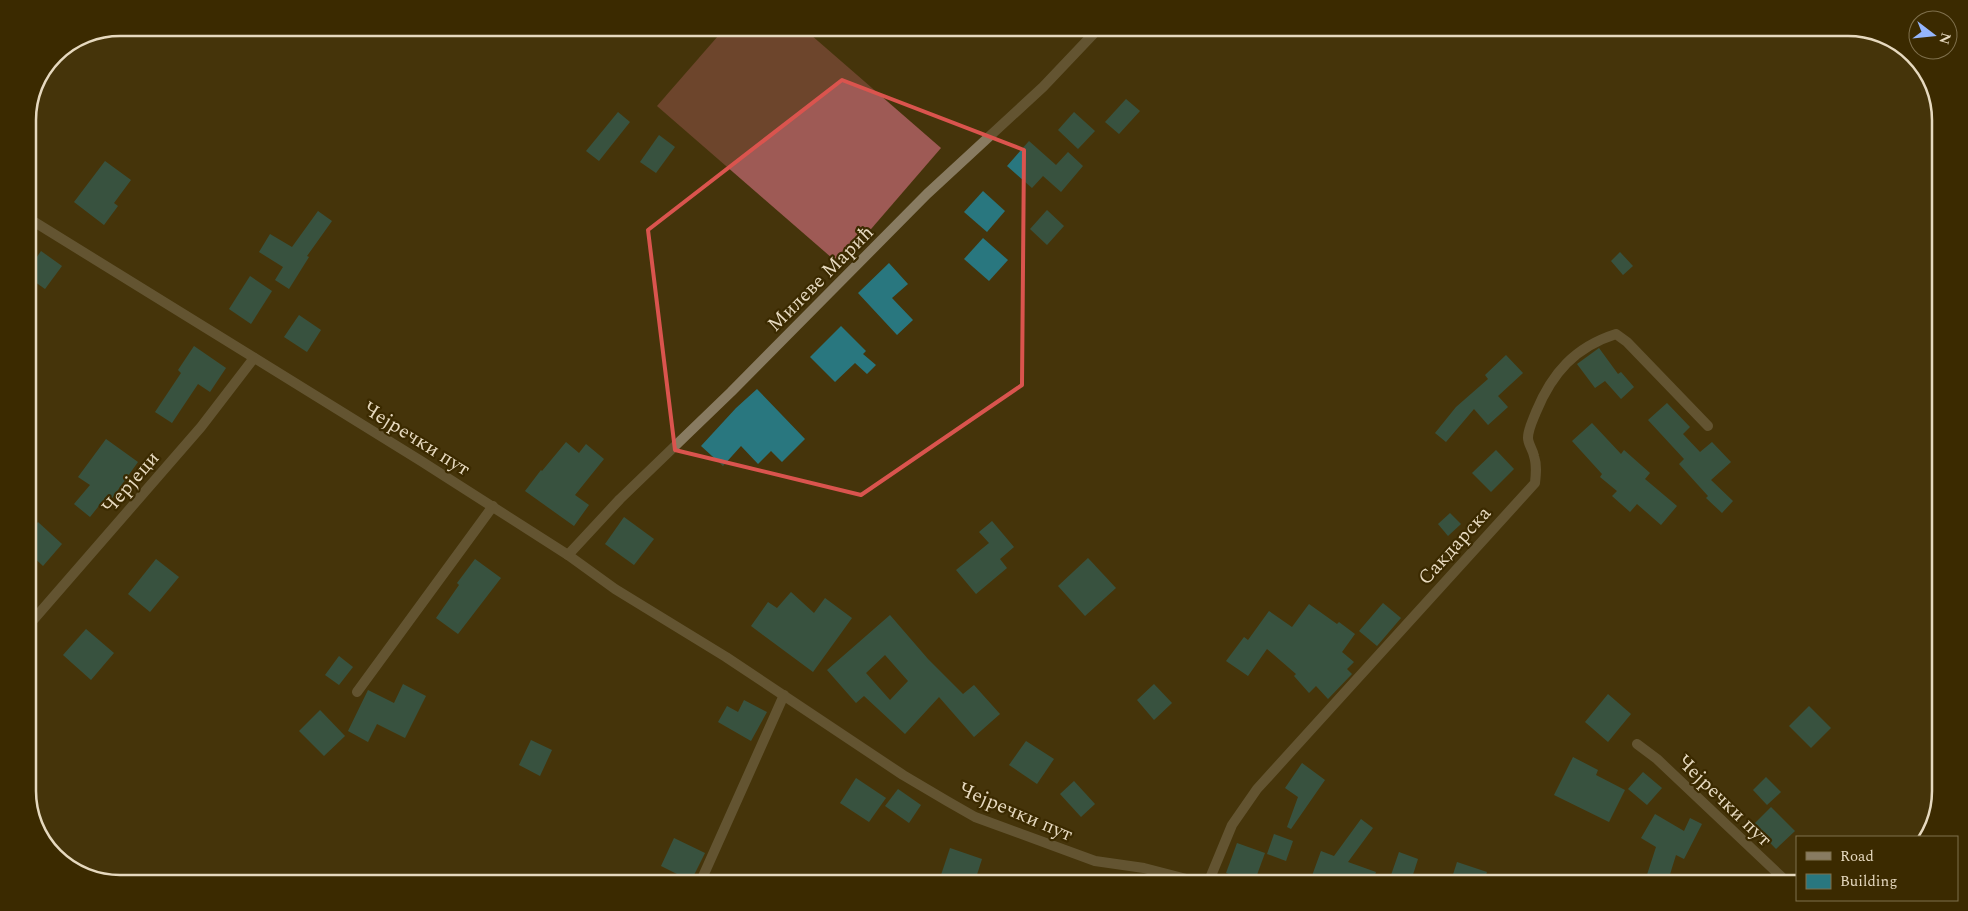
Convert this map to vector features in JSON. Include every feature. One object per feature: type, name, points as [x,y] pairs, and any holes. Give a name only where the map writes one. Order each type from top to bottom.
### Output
[{"type":"street","name":"Милеве Мaрић","points":[[568,555],[620,499],[731,392],[927,194],[1043,87],[1092,36]]},
{"type":"street","name":"Чејречки пут","points":[[36,223],[493,506],[616,589],[784,695],[903,774],[975,816],[1095,862],[1144,868],[1169,875]]},
{"type":"street","name":"Сакдарска","points":[[1212,875],[1232,825],[1257,789],[1534,483],[1536,470],[1535,456],[1528,439],[1530,429],[1545,390],[1559,371],[1576,355],[1592,344],[1616,334],[1627,342],[1708,426]]},
{"type":"street","name":"Черјеци","points":[[36,617],[201,428],[254,358]]},
{"type":"street","points":[[357,692],[493,506]]},
{"type":"street","points":[[704,875],[784,695]]},
{"type":"street","name":"Чејречки пут","points":[[1638,744],[1657,759],[1779,875]]},
{"type":"highlighted area","points":[[842,80],[1024,150],[1022,385],[861,495],[675,450],[648,230]]},
{"type":"shaded area","points":[[718,36],[812,36],[941,148],[840,265],[657,106]]},
{"type":"building","points":[[1126,99],[1140,111],[1119,134],[1105,122]]},
{"type":"building","points":[[618,112],[630,122],[599,161],[586,151]]},
{"type":"building","points":[[1074,112],[1095,131],[1078,149],[1058,130]]},
{"type":"building","points":[[659,135],[675,147],[656,173],[640,162]]},
{"type":"building","points":[[1029,141],[1056,165],[1068,152],[1083,166],[1061,192],[1043,176],[1032,188],[1007,166]]},
{"type":"building","points":[[105,161],[131,180],[114,203],[118,206],[104,225],[74,202]]},
{"type":"building","points":[[983,191],[1005,211],[987,232],[964,212]]},
{"type":"building","points":[[1047,210],[1064,226],[1047,245],[1030,229]]},
{"type":"building","points":[[318,211],[332,221],[307,256],[309,257],[289,289],[275,280],[283,267],[259,252],[270,234],[292,247]]},
{"type":"building","points":[[983,238],[1008,260],[989,281],[964,259]]},
{"type":"building","points":[[41,251],[62,266],[45,289],[36,283],[36,258]]},
{"type":"building","points":[[1620,252],[1633,266],[1623,275],[1611,261]]},
{"type":"building","points":[[889,263],[908,284],[892,298],[913,320],[897,335],[858,293]]},
{"type":"building","points":[[250,276],[272,291],[251,324],[229,309]]},
{"type":"building","points":[[299,315],[321,330],[307,352],[284,337]]},
{"type":"building","points":[[841,326],[866,351],[863,354],[876,365],[867,374],[855,363],[835,382],[810,357]]},
{"type":"building","points":[[194,346],[226,368],[210,392],[198,384],[172,423],[155,412],[181,373],[178,370]]},
{"type":"building","points":[[1599,348],[1618,374],[1621,372],[1634,387],[1621,399],[1605,381],[1595,388],[1577,364]]},
{"type":"building","points":[[1506,355],[1523,373],[1498,396],[1508,407],[1488,425],[1474,409],[1446,442],[1435,433],[1456,407],[1488,379],[1485,375]]},
{"type":"building","points":[[757,389],[805,439],[782,462],[771,451],[758,464],[741,446],[723,466],[701,446],[736,408]]},
{"type":"building","points":[[1667,403],[1690,427],[1683,434],[1700,452],[1712,442],[1731,462],[1711,480],[1733,501],[1722,513],[1706,498],[1708,496],[1679,464],[1684,459],[1648,420]]},
{"type":"building","points":[[1592,423],[1621,454],[1624,450],[1650,473],[1645,479],[1677,506],[1661,525],[1637,504],[1630,512],[1612,496],[1617,491],[1600,477],[1602,474],[1572,441]]},
{"type":"building","points":[[106,439],[138,462],[110,501],[106,497],[90,517],[74,504],[90,485],[78,477]]},
{"type":"building","points":[[566,442],[579,453],[586,444],[604,459],[575,495],[589,505],[574,526],[525,491]]},
{"type":"building","points":[[1496,450],[1514,469],[1491,492],[1472,473]]},
{"type":"building","points":[[1450,513],[1461,524],[1448,536],[1438,524]]},
{"type":"building","points":[[624,517],[654,539],[634,565],[605,544]]},
{"type":"building","points":[[992,521],[1014,547],[1000,559],[1007,568],[976,594],[956,570],[989,543],[979,532]]},
{"type":"building","points":[[38,522],[62,544],[43,566],[36,559],[36,524]]},
{"type":"building","points":[[1088,558],[1116,588],[1085,616],[1058,586]]},
{"type":"building","points":[[156,559],[179,577],[150,612],[128,594]]},
{"type":"building","points":[[475,559],[501,578],[458,634],[436,618],[459,585],[457,583]]},
{"type":"building","points":[[791,592],[814,613],[825,598],[852,618],[813,672],[751,626],[768,602],[777,608]]},
{"type":"building","points":[[1383,603],[1401,618],[1377,646],[1359,631]]},
{"type":"building","points":[[1309,604],[1355,634],[1342,652],[1354,662],[1347,669],[1352,674],[1328,699],[1316,686],[1309,693],[1294,676],[1296,674],[1267,649],[1248,676],[1226,661],[1244,637],[1248,640],[1269,611],[1292,627]]},
{"type":"building","points":[[890,615],[928,659],[963,694],[974,685],[1000,714],[974,737],[939,697],[905,734],[864,696],[856,703],[827,670]],"holes":[[[885,655],[908,681],[890,700],[866,673]]]},
{"type":"building","points":[[86,629],[114,653],[91,680],[63,655]]},
{"type":"building","points":[[339,656],[353,667],[339,685],[325,675]]},
{"type":"building","points":[[403,684],[426,696],[405,738],[377,724],[368,742],[348,731],[368,690],[394,703]]},
{"type":"building","points":[[1154,684],[1172,703],[1154,720],[1137,700]]},
{"type":"building","points":[[1608,694],[1631,714],[1608,742],[1585,722]]},
{"type":"building","points":[[744,700],[767,712],[751,741],[718,722],[727,706],[738,712]]},
{"type":"building","points":[[1809,706],[1831,728],[1811,748],[1789,726]]},
{"type":"building","points":[[320,710],[345,736],[324,756],[299,731]]},
{"type":"building","points":[[531,740],[552,750],[540,776],[519,765]]},
{"type":"building","points":[[1026,741],[1054,759],[1037,784],[1009,765]]},
{"type":"building","points":[[1573,757],[1598,770],[1596,775],[1625,790],[1609,822],[1554,795]]},
{"type":"building","points":[[1302,763],[1325,780],[1291,829],[1287,827],[1298,797],[1285,788]]},
{"type":"building","points":[[1643,772],[1662,788],[1647,805],[1628,789]]},
{"type":"building","points":[[1766,777],[1781,792],[1767,805],[1753,790]]},
{"type":"building","points":[[856,778],[886,798],[869,822],[840,803]]},
{"type":"building","points":[[1074,781],[1095,804],[1081,817],[1060,794]]},
{"type":"building","points":[[898,789],[921,805],[909,823],[885,806]]},
{"type":"building","points":[[1771,807],[1795,831],[1776,849],[1753,825]]},
{"type":"building","points":[[1655,814],[1684,831],[1690,818],[1702,824],[1684,859],[1676,855],[1670,875],[1647,875],[1656,847],[1641,838]]},
{"type":"building","points":[[1361,819],[1373,828],[1348,862],[1376,872],[1375,875],[1312,875],[1321,851],[1334,856]]},
{"type":"building","points":[[1274,834],[1293,841],[1286,861],[1267,854]]},
{"type":"building","points":[[674,838],[705,853],[694,875],[679,875],[661,866]]},
{"type":"building","points":[[1237,843],[1265,853],[1257,875],[1232,875],[1226,873]]},
{"type":"building","points":[[950,848],[982,859],[977,875],[941,875]]},
{"type":"building","points":[[1399,852],[1418,859],[1413,875],[1391,875]]},
{"type":"building","points":[[1457,862],[1487,872],[1486,875],[1453,875]]}]
